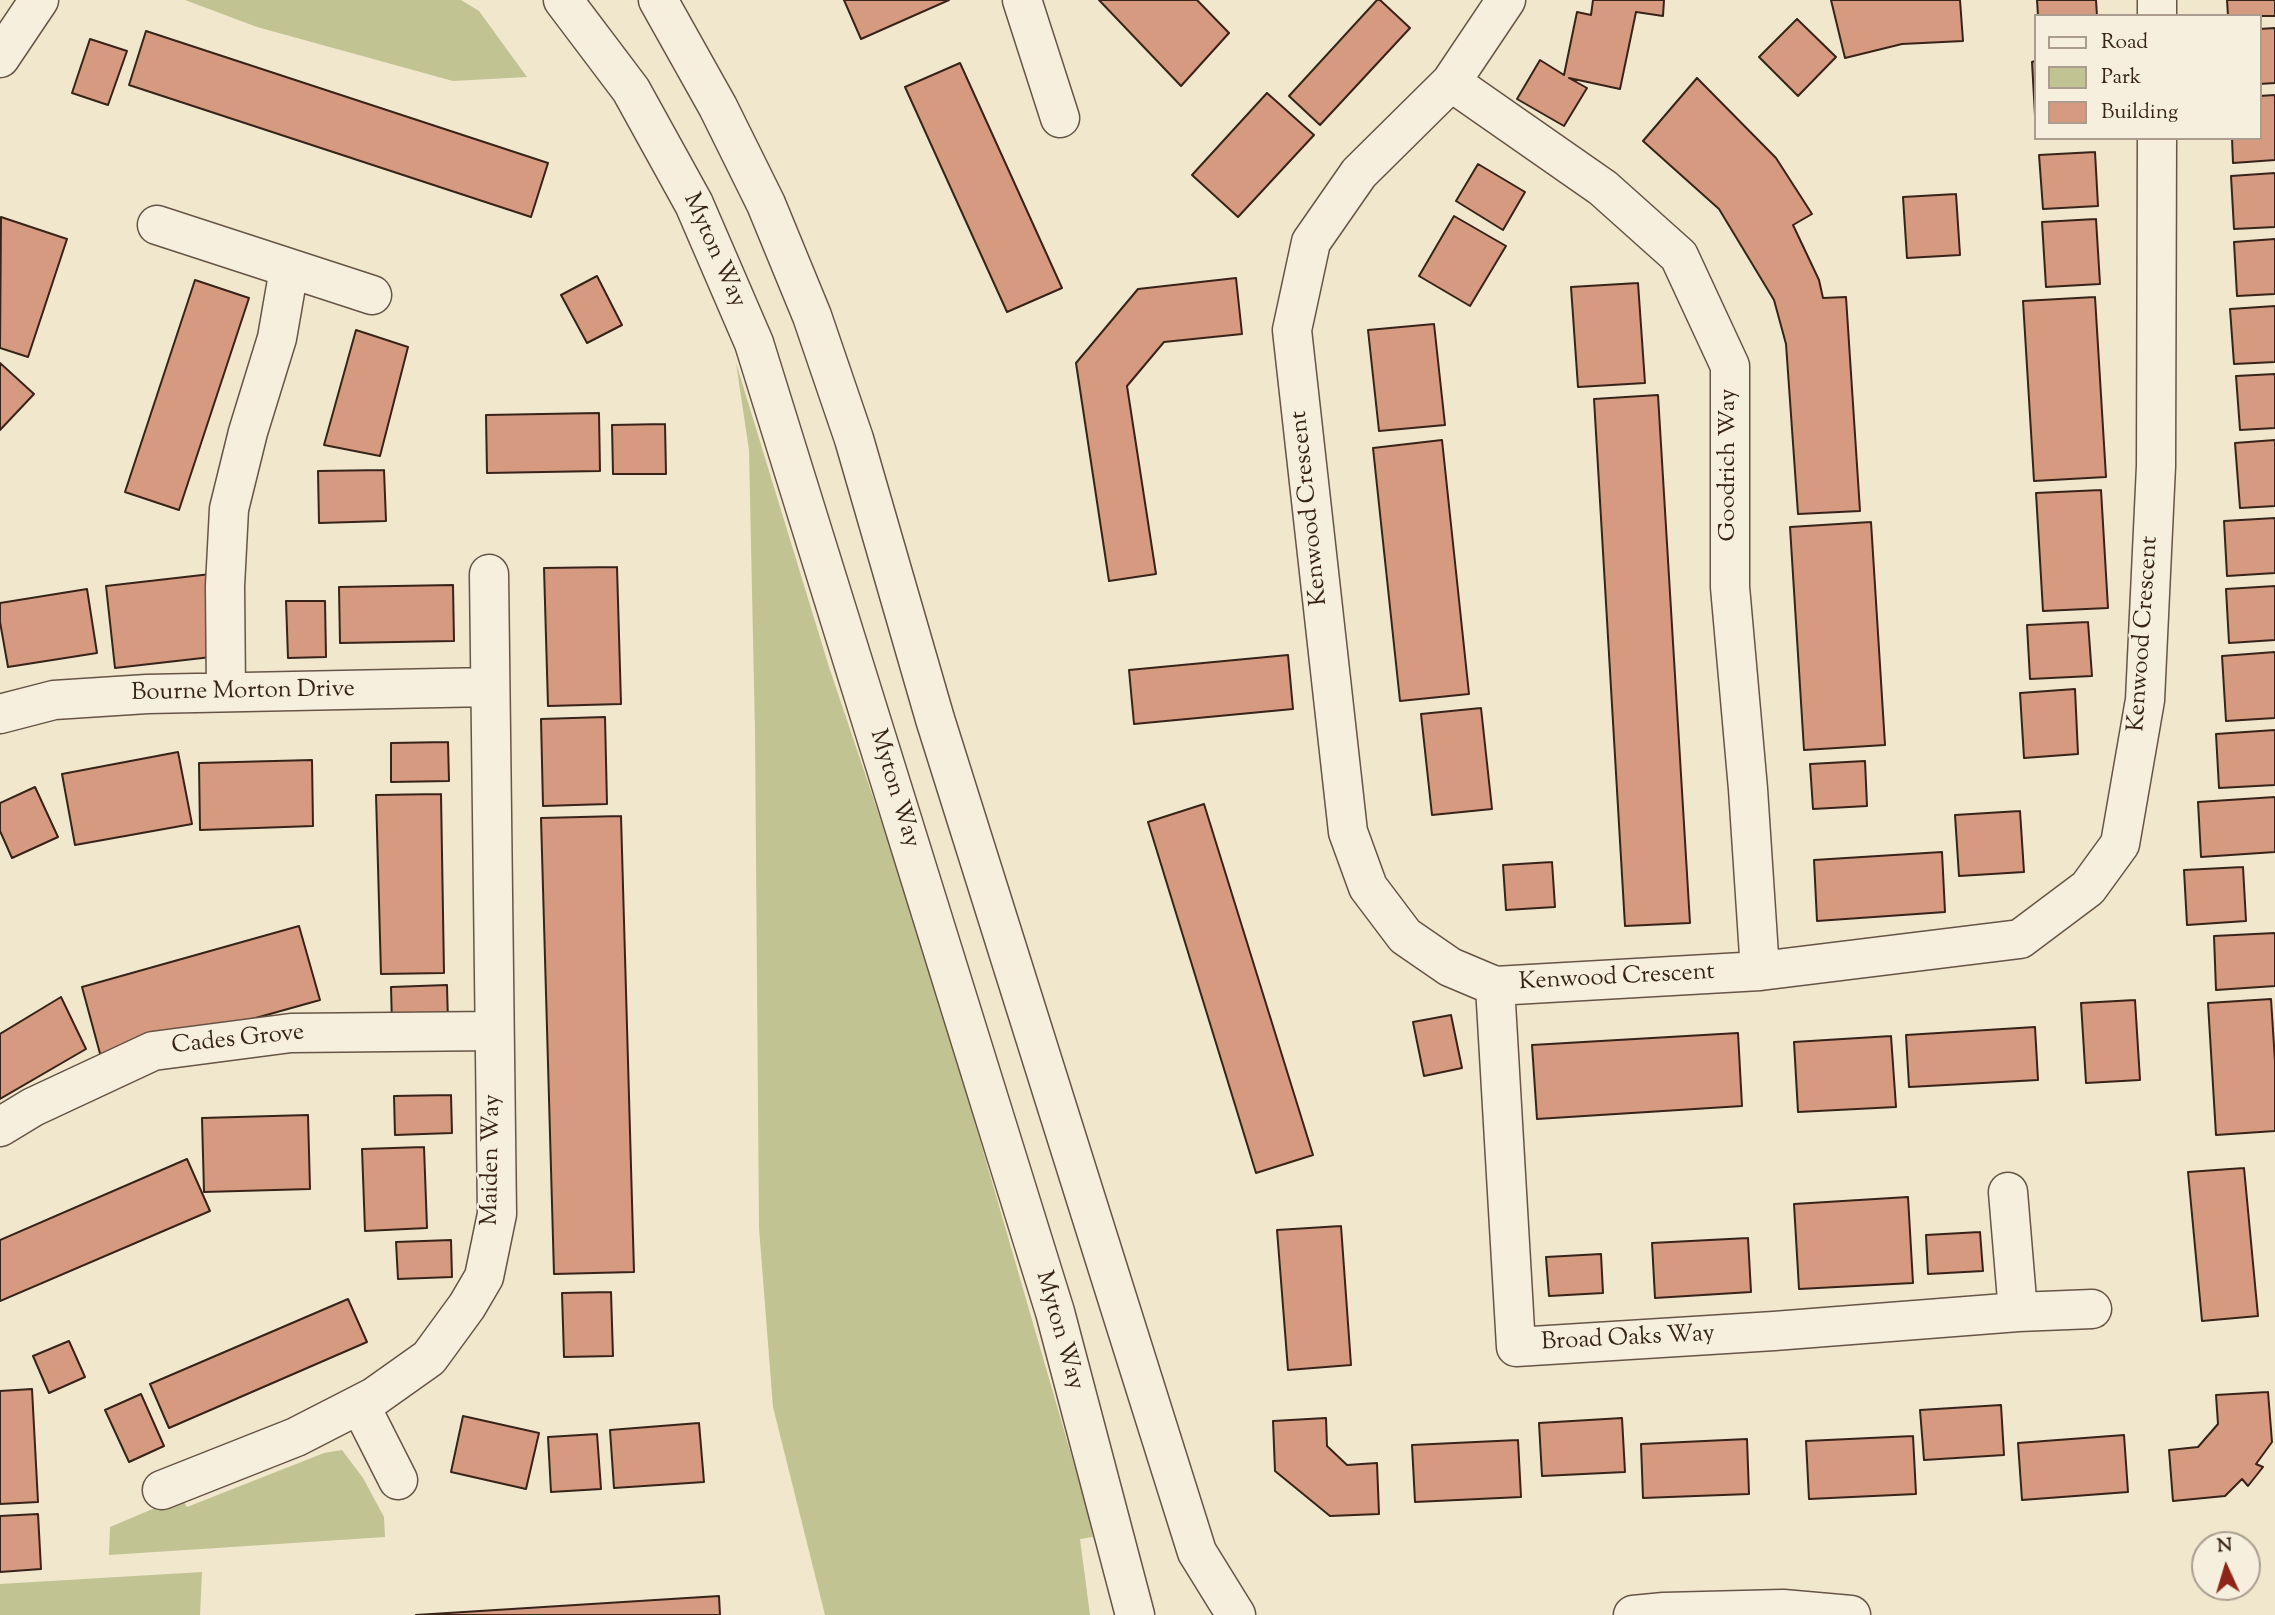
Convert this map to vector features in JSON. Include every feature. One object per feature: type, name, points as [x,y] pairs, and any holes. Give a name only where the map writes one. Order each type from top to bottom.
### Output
[{"type":"street","points":[[0,47],[18,0]]},
{"type":"street","points":[[0,58],[39,0]]},
{"type":"street","points":[[658,0],[718,107],[766,204],[812,316],[854,439],[935,719],[1198,1552],[1236,1615]]},
{"type":"street","points":[[1022,0],[1060,118]]},
{"type":"street","name":"Kenwood Crescent","points":[[1506,0],[1451,82],[1359,173],[1311,242],[1292,330],[1348,832],[1368,887],[1405,936],[1450,967],[1495,986],[1760,971],[2020,939],[2088,888],[2120,844],[2145,700],[2156,466],[2157,140]]},
{"type":"street","name":"Myton Way","points":[[563,1],[631,90],[694,204],[754,343],[1055,1312],[1135,1615]]},
{"type":"street","name":"Goodrich Way","points":[[1451,82],[1603,188],[1679,256],[1730,366],[1730,587],[1748,789],[1760,971]]},
{"type":"street","points":[[157,225],[372,295]]},
{"type":"street","points":[[226,692],[225,586],[229,509],[248,432],[277,338],[289,269]]},
{"type":"street","name":"Maiden Way","points":[[162,1490],[296,1437],[360,1405],[429,1358],[467,1307],[484,1277],[497,1214],[489,574]]},
{"type":"street","name":"Bourne Morton Drive","points":[[0,714],[54,700],[147,694],[489,687]]},
{"type":"street","name":"Broad Oaks Way","points":[[1495,986],[1516,1347],[2092,1308]]},
{"type":"street","name":"Cades Grove","points":[[0,1127],[33,1108],[153,1051],[291,1033],[494,1031]]},
{"type":"street","points":[[2008,1192],[2018,1312]]},
{"type":"street","points":[[360,1405],[398,1480]]},
{"type":"street","points":[[1633,1615],[1783,1609],[1851,1615]]},
{"type":"green space","points":[[185,0],[461,0],[479,11],[527,77],[453,81],[257,27]]},
{"type":"green space","points":[[736,363],[829,667],[926,954],[1086,1506],[1093,1537],[1080,1539],[1090,1615],[825,1615],[773,1407],[759,1228],[755,732],[749,450]]},
{"type":"green space","points":[[342,1450],[363,1478],[384,1517],[385,1537],[109,1555],[110,1527],[181,1497],[187,1507],[324,1453]]},
{"type":"green space","points":[[202,1572],[200,1615],[0,1615],[0,1584]]},
{"type":"building","points":[[844,0],[949,0],[861,39]]},
{"type":"building","points":[[1099,0],[1197,0],[1229,33],[1181,86]]},
{"type":"building","points":[[1377,0],[1410,28],[1320,125],[1289,96]]},
{"type":"building","points":[[1593,0],[1664,0],[1663,16],[1636,12],[1620,89],[1569,78],[1587,88],[1564,126],[1517,99],[1540,60],[1564,75],[1577,12],[1591,15]]},
{"type":"building","points":[[1831,0],[1960,0],[1963,41],[1902,44],[1845,58]]},
{"type":"building","points":[[2037,0],[2096,0],[2097,14],[2038,14]]},
{"type":"building","points":[[2227,0],[2275,0],[2275,16],[2228,14]]},
{"type":"building","points":[[1797,19],[1836,57],[1798,96],[1759,57]]},
{"type":"building","points":[[2275,28],[2275,83],[2261,84],[2261,29]]},
{"type":"building","points":[[146,31],[548,163],[531,217],[129,85]]},
{"type":"building","points":[[90,39],[127,51],[108,105],[72,93]]},
{"type":"building","points":[[2034,61],[2034,97],[2032,62]]},
{"type":"building","points":[[960,63],[1062,288],[1007,312],[905,87]]},
{"type":"building","points":[[1697,78],[1776,158],[1812,214],[1793,225],[1819,280],[1823,298],[1846,297],[1860,511],[1798,514],[1786,344],[1774,300],[1719,209],[1643,141]]},
{"type":"building","points":[[1267,93],[1314,135],[1238,217],[1192,175]]},
{"type":"building","points":[[2275,95],[2275,160],[2233,163],[2232,140],[2261,140],[2261,96]]},
{"type":"building","points":[[2095,152],[2098,206],[2043,209],[2039,155]]},
{"type":"building","points":[[1478,164],[1525,192],[1503,230],[1456,201]]},
{"type":"building","points":[[2275,173],[2275,227],[2234,229],[2231,176]]},
{"type":"building","points":[[1956,194],[1960,255],[1907,258],[1903,197]]},
{"type":"building","points":[[1454,216],[1506,246],[1470,306],[1419,276]]},
{"type":"building","points":[[1,217],[67,239],[28,357],[0,348]]},
{"type":"building","points":[[2096,219],[2100,284],[2046,287],[2042,222]]},
{"type":"building","points":[[2275,239],[2275,294],[2237,296],[2234,242]]},
{"type":"building","points":[[597,276],[622,325],[587,343],[561,295]]},
{"type":"building","points":[[1236,278],[1242,334],[1164,342],[1127,386],[1156,574],[1109,581],[1076,363],[1138,289]]},
{"type":"building","points":[[195,280],[249,298],[179,510],[125,492]]},
{"type":"building","points":[[1638,283],[1645,383],[1578,387],[1571,287]]},
{"type":"building","points":[[2095,297],[2106,477],[2034,481],[2023,301]]},
{"type":"building","points":[[2275,306],[2275,362],[2234,364],[2230,309]]},
{"type":"building","points":[[1434,324],[1445,425],[1379,431],[1368,330]]},
{"type":"building","points":[[356,330],[408,347],[380,456],[324,445]]},
{"type":"building","points":[[0,363],[34,394],[0,430]]},
{"type":"building","points":[[2275,374],[2275,428],[2240,430],[2236,376]]},
{"type":"building","points":[[1658,395],[1690,923],[1625,926],[1594,399]]},
{"type":"building","points":[[599,413],[600,471],[487,473],[486,415]]},
{"type":"building","points":[[665,424],[666,474],[613,474],[612,425]]},
{"type":"building","points":[[1442,440],[1469,694],[1400,701],[1373,448]]},
{"type":"building","points":[[2275,440],[2275,506],[2240,508],[2235,443]]},
{"type":"building","points":[[384,470],[386,521],[319,523],[318,471]]},
{"type":"building","points":[[2101,490],[2108,608],[2043,611],[2036,493]]},
{"type":"building","points":[[2275,518],[2275,573],[2227,576],[2224,521]]},
{"type":"building","points":[[1871,522],[1885,745],[1804,750],[1790,527]]},
{"type":"building","points":[[617,567],[621,704],[548,706],[544,568]]},
{"type":"building","points":[[211,574],[220,656],[115,668],[106,586]]},
{"type":"building","points":[[453,585],[454,641],[340,643],[339,587]]},
{"type":"building","points":[[2275,586],[2275,640],[2229,643],[2226,589]]},
{"type":"building","points":[[87,589],[97,653],[8,667],[0,622],[0,603]]},
{"type":"building","points":[[286,601],[325,601],[326,657],[288,658]]},
{"type":"building","points":[[2088,622],[2092,676],[2030,679],[2027,625]]},
{"type":"building","points":[[2275,652],[2275,718],[2226,721],[2222,656]]},
{"type":"building","points":[[1288,655],[1293,709],[1134,724],[1129,670]]},
{"type":"building","points":[[2075,689],[2078,754],[2024,758],[2020,693]]},
{"type":"building","points":[[1481,708],[1492,809],[1432,815],[1421,714]]},
{"type":"building","points":[[605,717],[607,804],[543,806],[541,719]]},
{"type":"building","points":[[2275,730],[2275,785],[2219,788],[2216,734]]},
{"type":"building","points":[[448,742],[449,781],[391,782],[391,743]]},
{"type":"building","points":[[178,752],[192,824],[75,845],[62,774]]},
{"type":"building","points":[[312,760],[313,826],[200,830],[199,763]]},
{"type":"building","points":[[1865,761],[1867,806],[1813,809],[1810,764]]},
{"type":"building","points":[[35,787],[58,837],[12,858],[0,831],[0,803]]},
{"type":"building","points":[[441,794],[444,973],[381,974],[376,795]]},
{"type":"building","points":[[2275,797],[2275,852],[2201,857],[2198,802]]},
{"type":"building","points":[[1204,804],[1313,1155],[1256,1173],[1148,822]]},
{"type":"building","points":[[2020,811],[2024,872],[1959,876],[1955,815]]},
{"type":"building","points":[[621,816],[634,1272],[554,1274],[541,818]]},
{"type":"building","points":[[1942,852],[1945,912],[1817,921],[1814,860]]},
{"type":"building","points":[[1552,862],[1555,907],[1506,910],[1503,865]]},
{"type":"building","points":[[2243,867],[2246,921],[2187,925],[2184,870]]},
{"type":"building","points":[[299,926],[320,1000],[102,1061],[82,987]]},
{"type":"building","points":[[2275,933],[2275,986],[2216,990],[2214,936]]},
{"type":"building","points":[[447,985],[448,1023],[392,1025],[391,987]]},
{"type":"building","points":[[61,997],[86,1049],[0,1099],[0,1034]]},
{"type":"building","points":[[2271,999],[2275,1061],[2275,1131],[2216,1135],[2208,1003]]},
{"type":"building","points":[[2135,1000],[2140,1080],[2086,1083],[2081,1003]]},
{"type":"building","points":[[1451,1015],[1462,1068],[1424,1076],[1413,1022]]},
{"type":"building","points":[[2035,1027],[2038,1080],[1909,1087],[1906,1035]]},
{"type":"building","points":[[1738,1033],[1742,1106],[1537,1119],[1532,1045]]},
{"type":"building","points":[[1891,1036],[1896,1107],[1798,1112],[1794,1042]]},
{"type":"building","points":[[451,1095],[452,1133],[395,1135],[394,1096]]},
{"type":"building","points":[[308,1115],[310,1189],[204,1192],[202,1118]]},
{"type":"building","points":[[424,1147],[427,1228],[365,1231],[362,1149]]},
{"type":"building","points":[[187,1159],[210,1211],[0,1301],[0,1240]]},
{"type":"building","points":[[2244,1168],[2258,1316],[2202,1321],[2188,1172]]},
{"type":"building","points":[[1908,1197],[1913,1283],[1799,1289],[1794,1204]]},
{"type":"building","points":[[1341,1226],[1351,1365],[1288,1370],[1277,1230]]},
{"type":"building","points":[[1980,1232],[1983,1271],[1928,1274],[1926,1235]]},
{"type":"building","points":[[1748,1238],[1751,1292],[1655,1298],[1652,1243]]},
{"type":"building","points":[[451,1240],[452,1277],[398,1279],[396,1242]]},
{"type":"building","points":[[1601,1254],[1603,1293],[1549,1296],[1546,1257]]},
{"type":"building","points":[[611,1292],[613,1356],[564,1357],[562,1293]]},
{"type":"building","points":[[348,1299],[367,1342],[169,1428],[150,1384]]},
{"type":"building","points":[[69,1341],[85,1377],[49,1393],[33,1356]]},
{"type":"building","points":[[32,1389],[38,1502],[0,1504],[0,1391]]},
{"type":"building","points":[[2268,1392],[2272,1442],[2256,1464],[2263,1467],[2248,1486],[2242,1479],[2225,1496],[2173,1501],[2169,1450],[2198,1447],[2218,1424],[2216,1395]]},
{"type":"building","points":[[141,1394],[164,1446],[129,1462],[105,1410]]},
{"type":"building","points":[[2001,1405],[2004,1455],[1924,1460],[1920,1410]]},
{"type":"building","points":[[463,1416],[539,1433],[526,1489],[451,1472]]},
{"type":"building","points":[[1326,1418],[1327,1446],[1347,1465],[1377,1463],[1379,1514],[1330,1516],[1275,1471],[1273,1421]]},
{"type":"building","points":[[1622,1418],[1625,1472],[1542,1476],[1539,1423]]},
{"type":"building","points":[[699,1423],[704,1482],[614,1488],[610,1430]]},
{"type":"building","points":[[597,1434],[601,1489],[551,1492],[548,1437]]},
{"type":"building","points":[[2124,1435],[2128,1492],[2022,1500],[2018,1443]]},
{"type":"building","points":[[1913,1436],[1916,1494],[1809,1499],[1806,1441]]},
{"type":"building","points":[[1747,1439],[1749,1494],[1643,1498],[1641,1444]]},
{"type":"building","points":[[1518,1440],[1521,1497],[1415,1502],[1412,1445]]},
{"type":"building","points":[[38,1514],[41,1569],[0,1572],[0,1516]]},
{"type":"building","points":[[719,1596],[720,1615],[416,1615]]}]
